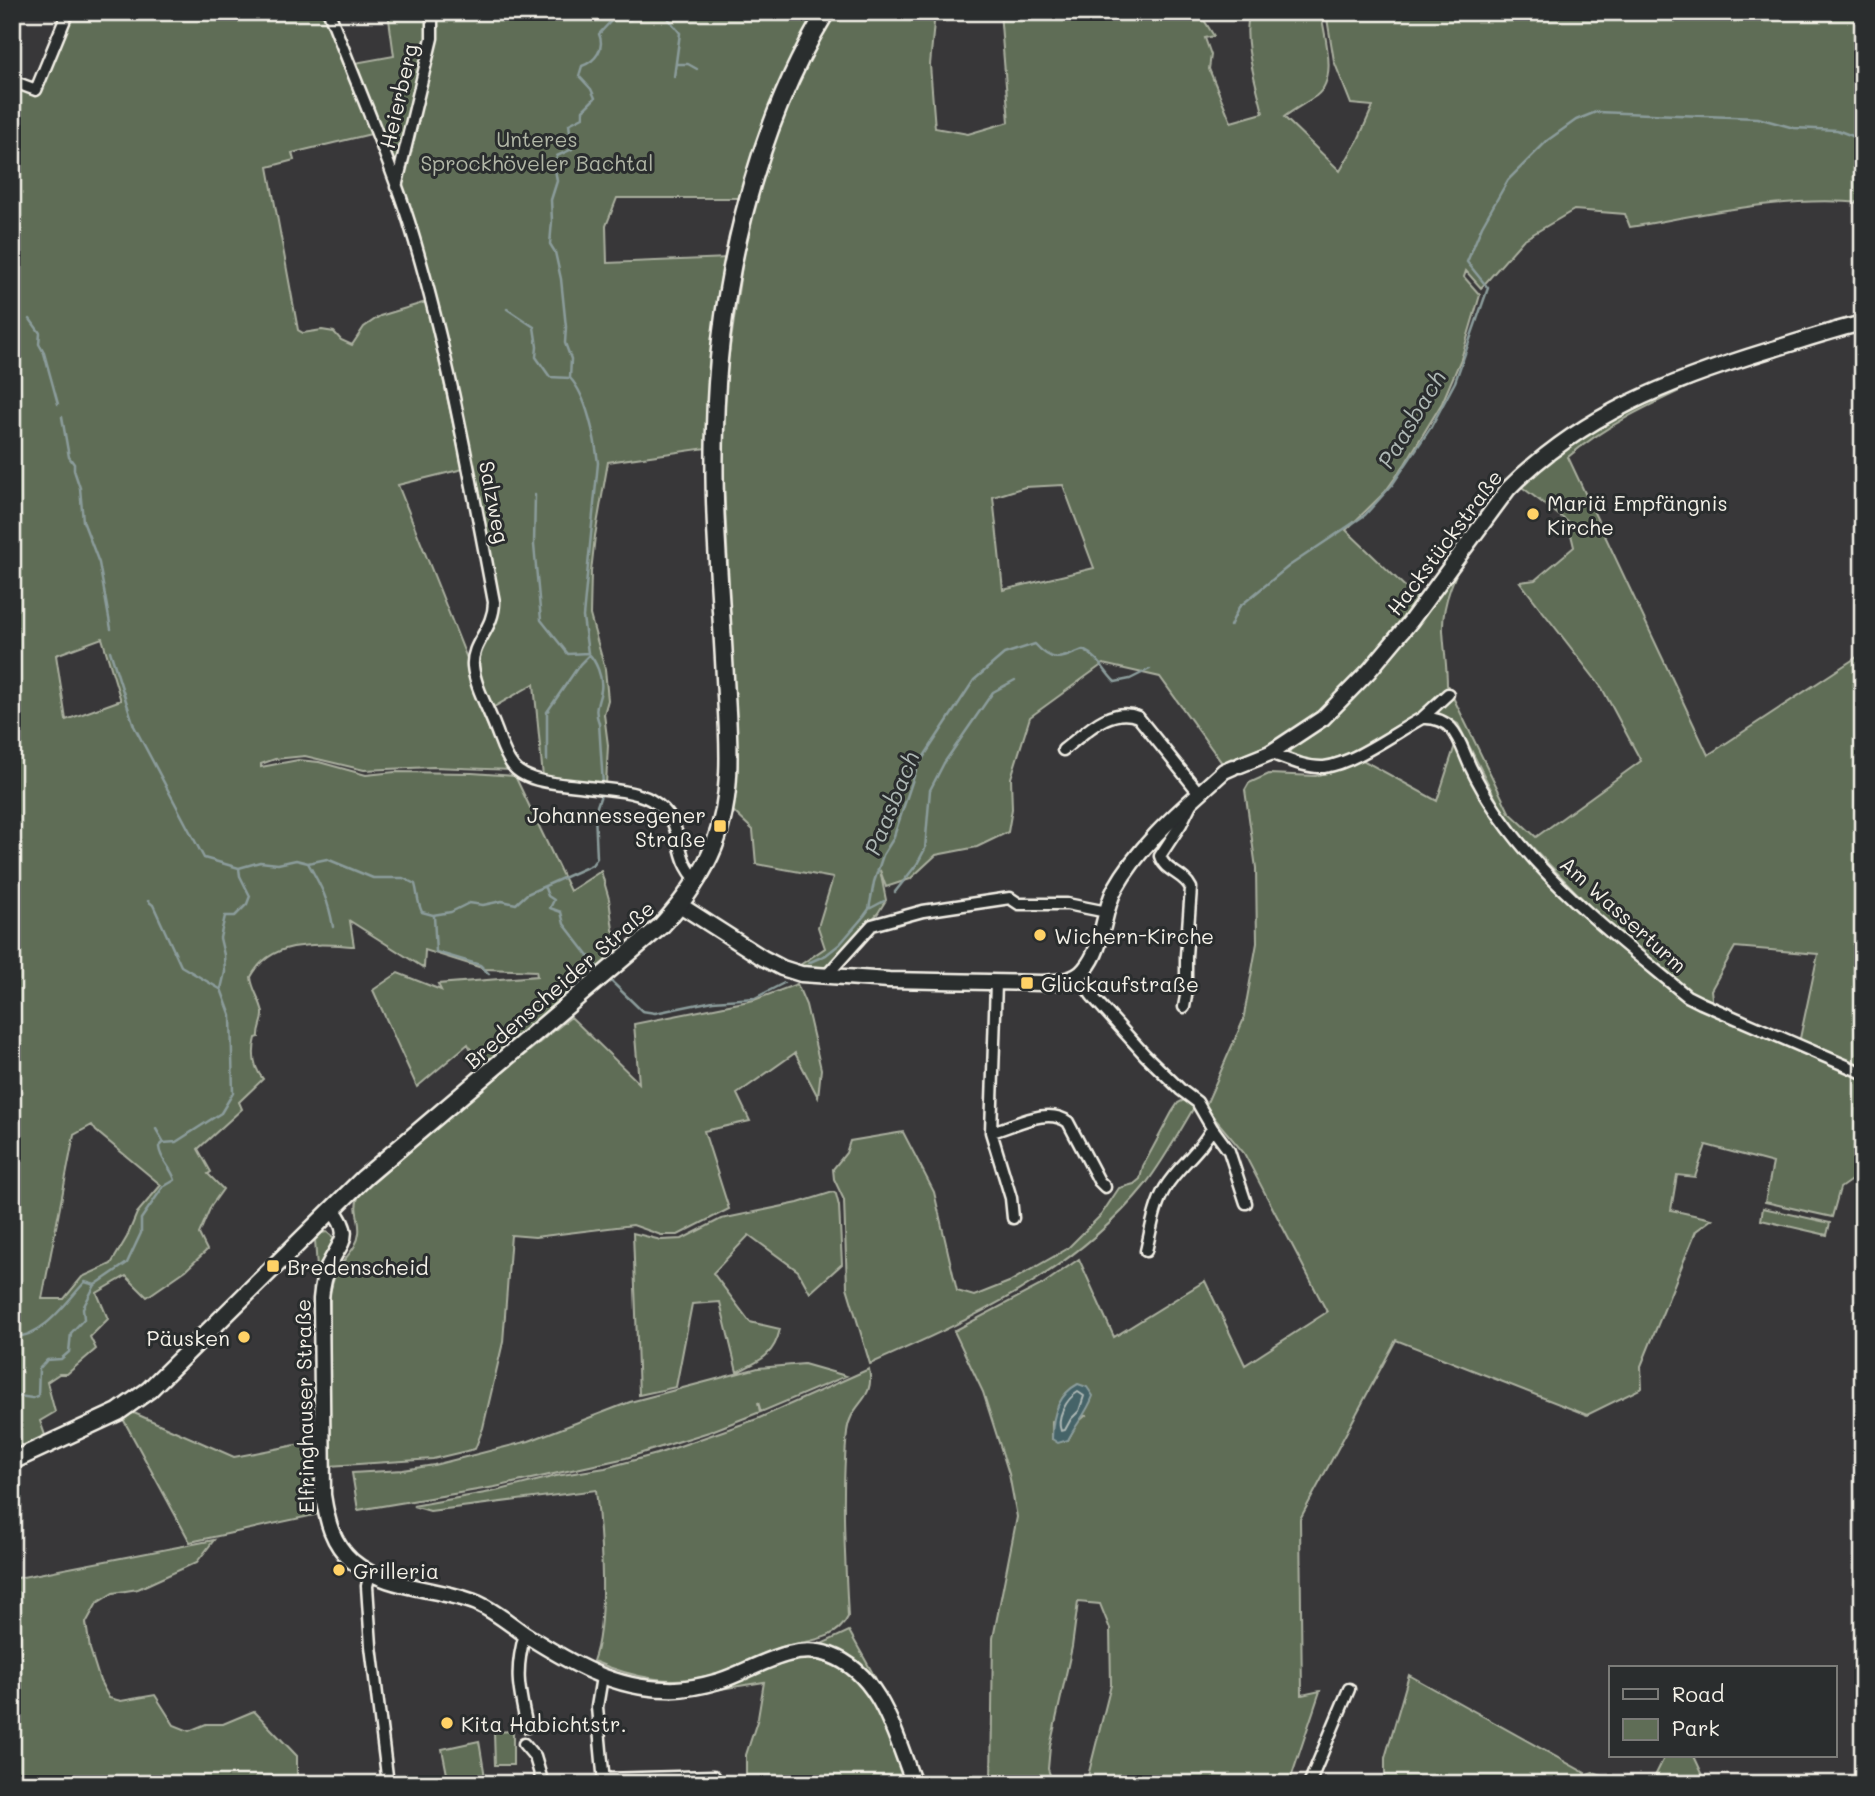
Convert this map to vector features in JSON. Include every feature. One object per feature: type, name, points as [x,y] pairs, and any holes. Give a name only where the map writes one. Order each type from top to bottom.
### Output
[{"type":"main road","name":"Bredenscheider Straße","points":[[12,1461],[118,1412],[140,1398],[364,1178],[647,939],[680,905],[697,880],[715,845],[729,770],[714,455],[716,400],[733,264],[754,182],[781,102],[826,12]]},
{"type":"street","points":[[12,81],[36,90],[68,12]]},
{"type":"street","name":"Salzweg","points":[[329,12],[408,220],[436,325],[468,463],[494,602],[492,619],[474,654],[475,674],[507,755],[517,770],[526,775],[557,783],[638,794],[663,809],[671,818],[679,836],[683,862],[697,880]]},
{"type":"street","name":"Heierberg","points":[[396,188],[432,38],[432,12]]},
{"type":"street","name":"Hackstückstraße","points":[[1078,976],[1093,957],[1115,890],[1138,856],[1224,771],[1270,753],[1323,718],[1369,671],[1410,622],[1508,489],[1528,469],[1573,433],[1681,380],[1863,323]]},
{"type":"street","points":[[1270,753],[1307,765],[1335,765],[1349,760],[1423,718],[1448,694]]},
{"type":"street","points":[[1063,750],[1116,713],[1128,713],[1138,717],[1196,798],[1160,856],[1166,867],[1187,880],[1191,888],[1184,1007]]},
{"type":"street","name":"Am Wasserturm","points":[[1423,718],[1440,719],[1448,724],[1488,800],[1507,829],[1530,856],[1606,928],[1687,996],[1863,1073]]},
{"type":"street","points":[[826,976],[872,925],[923,911],[1010,898],[1019,904],[1067,904],[1107,912]]},
{"type":"street","points":[[680,905],[782,968],[805,975],[889,981],[996,983],[1041,983],[1078,976],[1144,1055],[1197,1102],[1229,1151],[1246,1203]]},
{"type":"street","points":[[996,983],[991,1132],[1011,1198],[1013,1218]]},
{"type":"street","points":[[991,1132],[1047,1115],[1060,1115],[1068,1122],[1099,1181],[1105,1187]]},
{"type":"street","points":[[1146,1251],[1156,1209],[1165,1187],[1198,1151],[1212,1128]]},
{"type":"street","name":"Elfringhauser Straße","points":[[332,1209],[345,1231],[341,1247],[326,1274],[321,1299],[323,1495],[326,1518],[333,1536],[351,1560],[370,1573],[400,1584],[475,1602],[565,1658],[602,1677],[635,1686],[681,1689],[720,1681],[793,1653],[830,1655],[853,1668],[872,1690],[885,1711],[914,1784]]},
{"type":"street","points":[[370,1573],[367,1586],[371,1646],[388,1784]]},
{"type":"street","points":[[525,1634],[517,1679],[527,1727]]},
{"type":"street","points":[[602,1677],[597,1707],[604,1781],[714,1776]]},
{"type":"street","points":[[1309,1784],[1349,1689]]},
{"type":"street","points":[[524,1744],[535,1757],[543,1784]]},
{"type":"green space","points":[[70,12],[324,12],[371,134],[292,153],[294,160],[268,167],[298,330],[303,333],[322,330],[334,332],[341,340],[352,345],[364,327],[380,316],[426,302],[463,469],[398,485],[468,661],[484,718],[512,770],[433,767],[364,770],[305,756],[275,759],[261,764],[261,767],[298,760],[319,762],[366,775],[395,772],[515,776],[570,891],[601,871],[609,899],[613,930],[626,946],[482,1071],[468,1044],[417,1087],[373,990],[398,973],[441,990],[438,984],[537,976],[536,971],[485,969],[425,950],[424,968],[350,921],[354,946],[296,946],[270,956],[251,977],[263,1013],[254,1054],[255,1065],[263,1079],[239,1102],[242,1109],[198,1149],[211,1172],[208,1174],[223,1189],[211,1206],[199,1234],[207,1250],[186,1270],[147,1297],[126,1276],[97,1293],[108,1319],[90,1337],[96,1349],[67,1374],[59,1374],[47,1382],[55,1412],[40,1421],[46,1438],[12,1453],[12,83],[36,93]],"holes":[[[102,638],[121,700],[66,720],[56,655]],[[92,1125],[161,1185],[137,1213],[111,1264],[82,1277],[64,1299],[42,1299],[74,1135]]]},
{"type":"green space","points":[[388,12],[431,12],[431,39],[397,176],[355,63],[394,56]]},
{"type":"green space","name":"Unteres Sprockhöveler Bachtal","points":[[435,12],[817,12],[797,48],[780,88],[744,198],[617,198],[606,226],[607,263],[728,258],[708,398],[707,448],[608,462],[595,536],[590,615],[605,669],[608,700],[604,714],[608,745],[606,785],[601,782],[600,785],[543,777],[534,684],[492,708],[480,676],[480,653],[496,620],[497,587],[400,182]]},
{"type":"green space","points":[[835,12],[935,12],[930,65],[935,128],[968,134],[1009,122],[1000,12],[1199,12],[1214,36],[1205,38],[1211,55],[1209,69],[1231,122],[1263,113],[1247,36],[1250,12],[1321,12],[1328,57],[1327,79],[1316,96],[1284,117],[1340,171],[1373,106],[1351,104],[1334,61],[1326,12],[1863,12],[1863,203],[1834,201],[1776,204],[1630,227],[1625,214],[1574,210],[1523,240],[1481,288],[1466,271],[1464,277],[1480,295],[1461,359],[1442,403],[1385,492],[1346,530],[1418,599],[1356,676],[1310,718],[1283,736],[1222,763],[1160,677],[1103,664],[1030,717],[1011,778],[1012,809],[1008,832],[977,847],[936,855],[910,879],[886,887],[880,870],[886,900],[878,913],[826,971],[797,967],[825,948],[818,927],[833,878],[756,864],[753,830],[731,809],[737,745],[722,445],[728,360],[753,210],[774,141],[814,44]],"holes":[[[1063,485],[1094,568],[1003,590],[993,497],[1025,487]]]},
{"type":"green space","points":[[1717,373],[1621,421],[1568,457],[1708,755],[1863,653],[1863,1069],[1799,1043],[1818,954],[1735,947],[1711,990],[1713,1006],[1685,989],[1603,920],[1507,821],[1458,724],[1443,715],[1421,712],[1347,754],[1320,763],[1289,755],[1291,747],[1321,727],[1467,551],[1447,599],[1443,620],[1447,685],[1509,812],[1536,837],[1641,761],[1602,688],[1520,582],[1535,580],[1574,547],[1568,522],[1519,485],[1546,457],[1644,402]]},
{"type":"green space","points":[[1456,742],[1500,826],[1584,912],[1700,1007],[1863,1077],[1863,1175],[1860,1174],[1840,1188],[1832,1217],[1765,1202],[1773,1163],[1706,1145],[1695,1177],[1677,1175],[1671,1210],[1712,1219],[1696,1231],[1641,1366],[1642,1388],[1587,1415],[1396,1340],[1300,1519],[1302,1695],[1320,1691],[1289,1784],[1086,1784],[1111,1685],[1110,1629],[1100,1604],[1078,1602],[1072,1647],[1050,1747],[1048,1769],[1053,1784],[991,1784],[993,1638],[1017,1517],[1009,1474],[983,1392],[954,1331],[1043,1284],[1079,1259],[1114,1337],[1205,1281],[1245,1365],[1327,1312],[1244,1153],[1205,1107],[1243,1021],[1257,943],[1256,868],[1245,790],[1249,783],[1269,774],[1316,776],[1361,759],[1437,801]],"holes":[[[1085,1416],[1077,1423],[1068,1440],[1052,1439],[1052,1421]]]},
{"type":"green space","points":[[797,984],[806,1005],[821,1069],[818,1097],[795,1053],[737,1094],[750,1121],[704,1131],[729,1209],[678,1235],[661,1235],[633,1225],[535,1237],[511,1235],[503,1342],[483,1428],[475,1449],[433,1459],[329,1466],[330,1293],[337,1270],[358,1238],[356,1205],[359,1195],[571,1017],[639,1083],[634,1024],[754,1000]]},
{"type":"green space","points":[[1188,1098],[1196,1104],[1152,1175],[1117,1216],[1087,1243],[1019,1291],[945,1330],[870,1364],[847,1287],[844,1200],[834,1179],[833,1169],[846,1153],[850,1141],[903,1132],[934,1192],[957,1291],[974,1296],[1009,1282],[1067,1249],[1101,1215],[1119,1188],[1134,1184],[1140,1179],[1143,1166],[1172,1112],[1178,1103]]},
{"type":"green space","points":[[833,1192],[839,1206],[842,1264],[810,1293],[798,1271],[749,1235],[713,1273],[750,1322],[780,1329],[770,1352],[737,1372],[720,1302],[692,1304],[676,1387],[639,1395],[633,1233],[661,1240],[682,1239],[721,1219],[798,1203]]},
{"type":"green space","points":[[1763,1208],[1830,1223],[1827,1235],[1761,1220]]},
{"type":"green space","points":[[327,1232],[335,1239],[318,1282],[315,1240]]},
{"type":"green space","points":[[804,1364],[846,1376],[761,1412],[758,1402],[760,1412],[709,1432],[626,1458],[495,1487],[358,1510],[352,1473],[434,1465],[529,1441],[630,1402],[758,1368]]},
{"type":"green space","points":[[869,1369],[869,1388],[849,1422],[845,1455],[848,1617],[843,1625],[828,1636],[782,1647],[718,1673],[686,1679],[654,1679],[593,1661],[598,1644],[602,1601],[596,1490],[430,1511],[413,1506],[605,1468],[657,1454],[757,1419]]},
{"type":"green space","points":[[134,1413],[234,1457],[316,1441],[315,1473],[319,1514],[190,1542],[122,1417]]},
{"type":"green space","points":[[214,1540],[197,1562],[138,1589],[113,1593],[97,1603],[86,1623],[90,1649],[100,1681],[109,1698],[121,1701],[155,1695],[174,1725],[189,1731],[206,1724],[223,1724],[254,1711],[297,1756],[297,1784],[12,1784],[12,1694],[22,1694],[19,1605],[12,1604],[12,1579]]},
{"type":"green space","points":[[849,1631],[876,1679],[852,1658],[817,1646]]},
{"type":"green space","points":[[806,1658],[828,1663],[847,1673],[862,1687],[884,1723],[908,1784],[744,1784],[746,1755],[758,1718],[764,1682],[708,1691],[790,1660]]},
{"type":"green space","points":[[1409,1675],[1585,1773],[1584,1776],[1593,1773],[1628,1784],[1385,1784],[1385,1758]]},
{"type":"green space","points":[[513,1731],[513,1765],[495,1765],[494,1732]]},
{"type":"green space","points":[[479,1741],[485,1777],[472,1780],[472,1784],[465,1784],[464,1781],[449,1784],[442,1749]]},
{"type":"green space","points":[[1664,1758],[1695,1758],[1707,1784],[1651,1784]]},
{"type":"water","points":[[1078,1384],[1087,1387],[1093,1396],[1068,1440],[1058,1443],[1052,1439],[1057,1407],[1065,1394]]},
{"type":"waterway","points":[[603,785],[596,713],[601,680],[588,653],[583,617],[598,463],[586,406],[570,378],[571,359],[565,343],[561,279],[555,252],[550,244],[551,200],[557,181],[557,156],[572,149],[569,124],[583,117],[583,110],[595,98],[579,76],[582,66],[598,53],[601,44],[599,34],[612,20],[630,20],[639,12]]},
{"type":"waterway","points":[[663,12],[680,33],[674,77]]},
{"type":"waterway","points":[[677,64],[688,64],[697,69]]},
{"type":"waterway","name":"Paasbach","points":[[1230,626],[1239,607],[1289,566],[1365,515],[1392,485],[1431,427],[1455,382],[1488,288],[1467,262],[1482,226],[1508,180],[1548,140],[1576,120],[1596,112],[1758,118],[1794,128],[1837,130],[1863,140]]},
{"type":"waterway","points":[[507,309],[534,327],[536,357],[550,377],[570,378]]},
{"type":"waterway","points":[[30,319],[40,333],[39,344],[58,404]]},
{"type":"waterway","points":[[62,417],[69,457],[74,464],[80,488],[83,521],[99,563],[111,629]]},
{"type":"waterway","points":[[535,495],[534,545],[541,620],[568,654],[588,653]]},
{"type":"waterway","name":"Paasbach","points":[[808,963],[826,955],[840,944],[869,909],[883,855],[893,839],[917,767],[974,680],[1004,654],[1035,644],[1047,655],[1057,658],[1083,650],[1097,660],[1115,682],[1130,679],[1150,669]]},
{"type":"waterway","points":[[110,651],[134,726],[204,858],[239,868]]},
{"type":"waterway","points":[[547,761],[547,712],[589,655]]},
{"type":"waterway","points":[[895,892],[925,849],[930,790],[944,763],[993,692],[1015,680]]},
{"type":"waterway","points":[[12,1395],[32,1398],[38,1396],[39,1369],[47,1360],[61,1359],[69,1352],[71,1333],[84,1319],[83,1308],[95,1285],[127,1263],[141,1233],[141,1219],[163,1187],[175,1180],[161,1156],[159,1147],[163,1143],[176,1142],[221,1113],[233,1093],[231,1016],[221,989],[225,972],[220,938],[225,916],[235,916],[247,904],[250,896],[239,868],[260,862],[278,864],[296,860],[308,863],[327,859],[373,878],[403,878],[415,884],[422,912],[433,915],[451,912],[469,903],[483,905],[502,901],[516,904],[527,894],[592,865],[597,858],[595,812],[602,792]]},
{"type":"waterway","points":[[308,863],[324,894],[333,927]]},
{"type":"waterway","name":"Paasbach","points":[[545,888],[548,896],[554,900],[550,908],[561,912],[564,924],[598,968]]},
{"type":"waterway","points":[[148,901],[153,905],[181,966],[220,989]]},
{"type":"waterway","points":[[869,909],[884,901]]},
{"type":"waterway","points":[[434,916],[436,952],[480,965],[489,974]]},
{"type":"waterway","name":"Paasbach","points":[[611,981],[642,1011],[655,1013],[713,1001],[755,998],[784,983]]},
{"type":"waterway","points":[[156,1129],[163,1141]]},
{"type":"waterway","points":[[12,1337],[34,1332],[44,1325],[85,1282],[95,1285]]},
{"type":"place","name":"Mariä Empfängnis Kirche","points":[[1533,514]]},
{"type":"place","name":"Johannessegener Straße","points":[[720,826]]},
{"type":"place","name":"Wichern-Kirche","points":[[1040,935]]},
{"type":"place","name":"Glückaufstraße","points":[[1027,983]]},
{"type":"place","name":"Bredenscheid","points":[[273,1266]]},
{"type":"place","name":"Päusken","points":[[244,1337]]},
{"type":"place","name":"Grilleria","points":[[339,1570]]},
{"type":"place","name":"Kita Habichtstr.","points":[[447,1723]]}]
